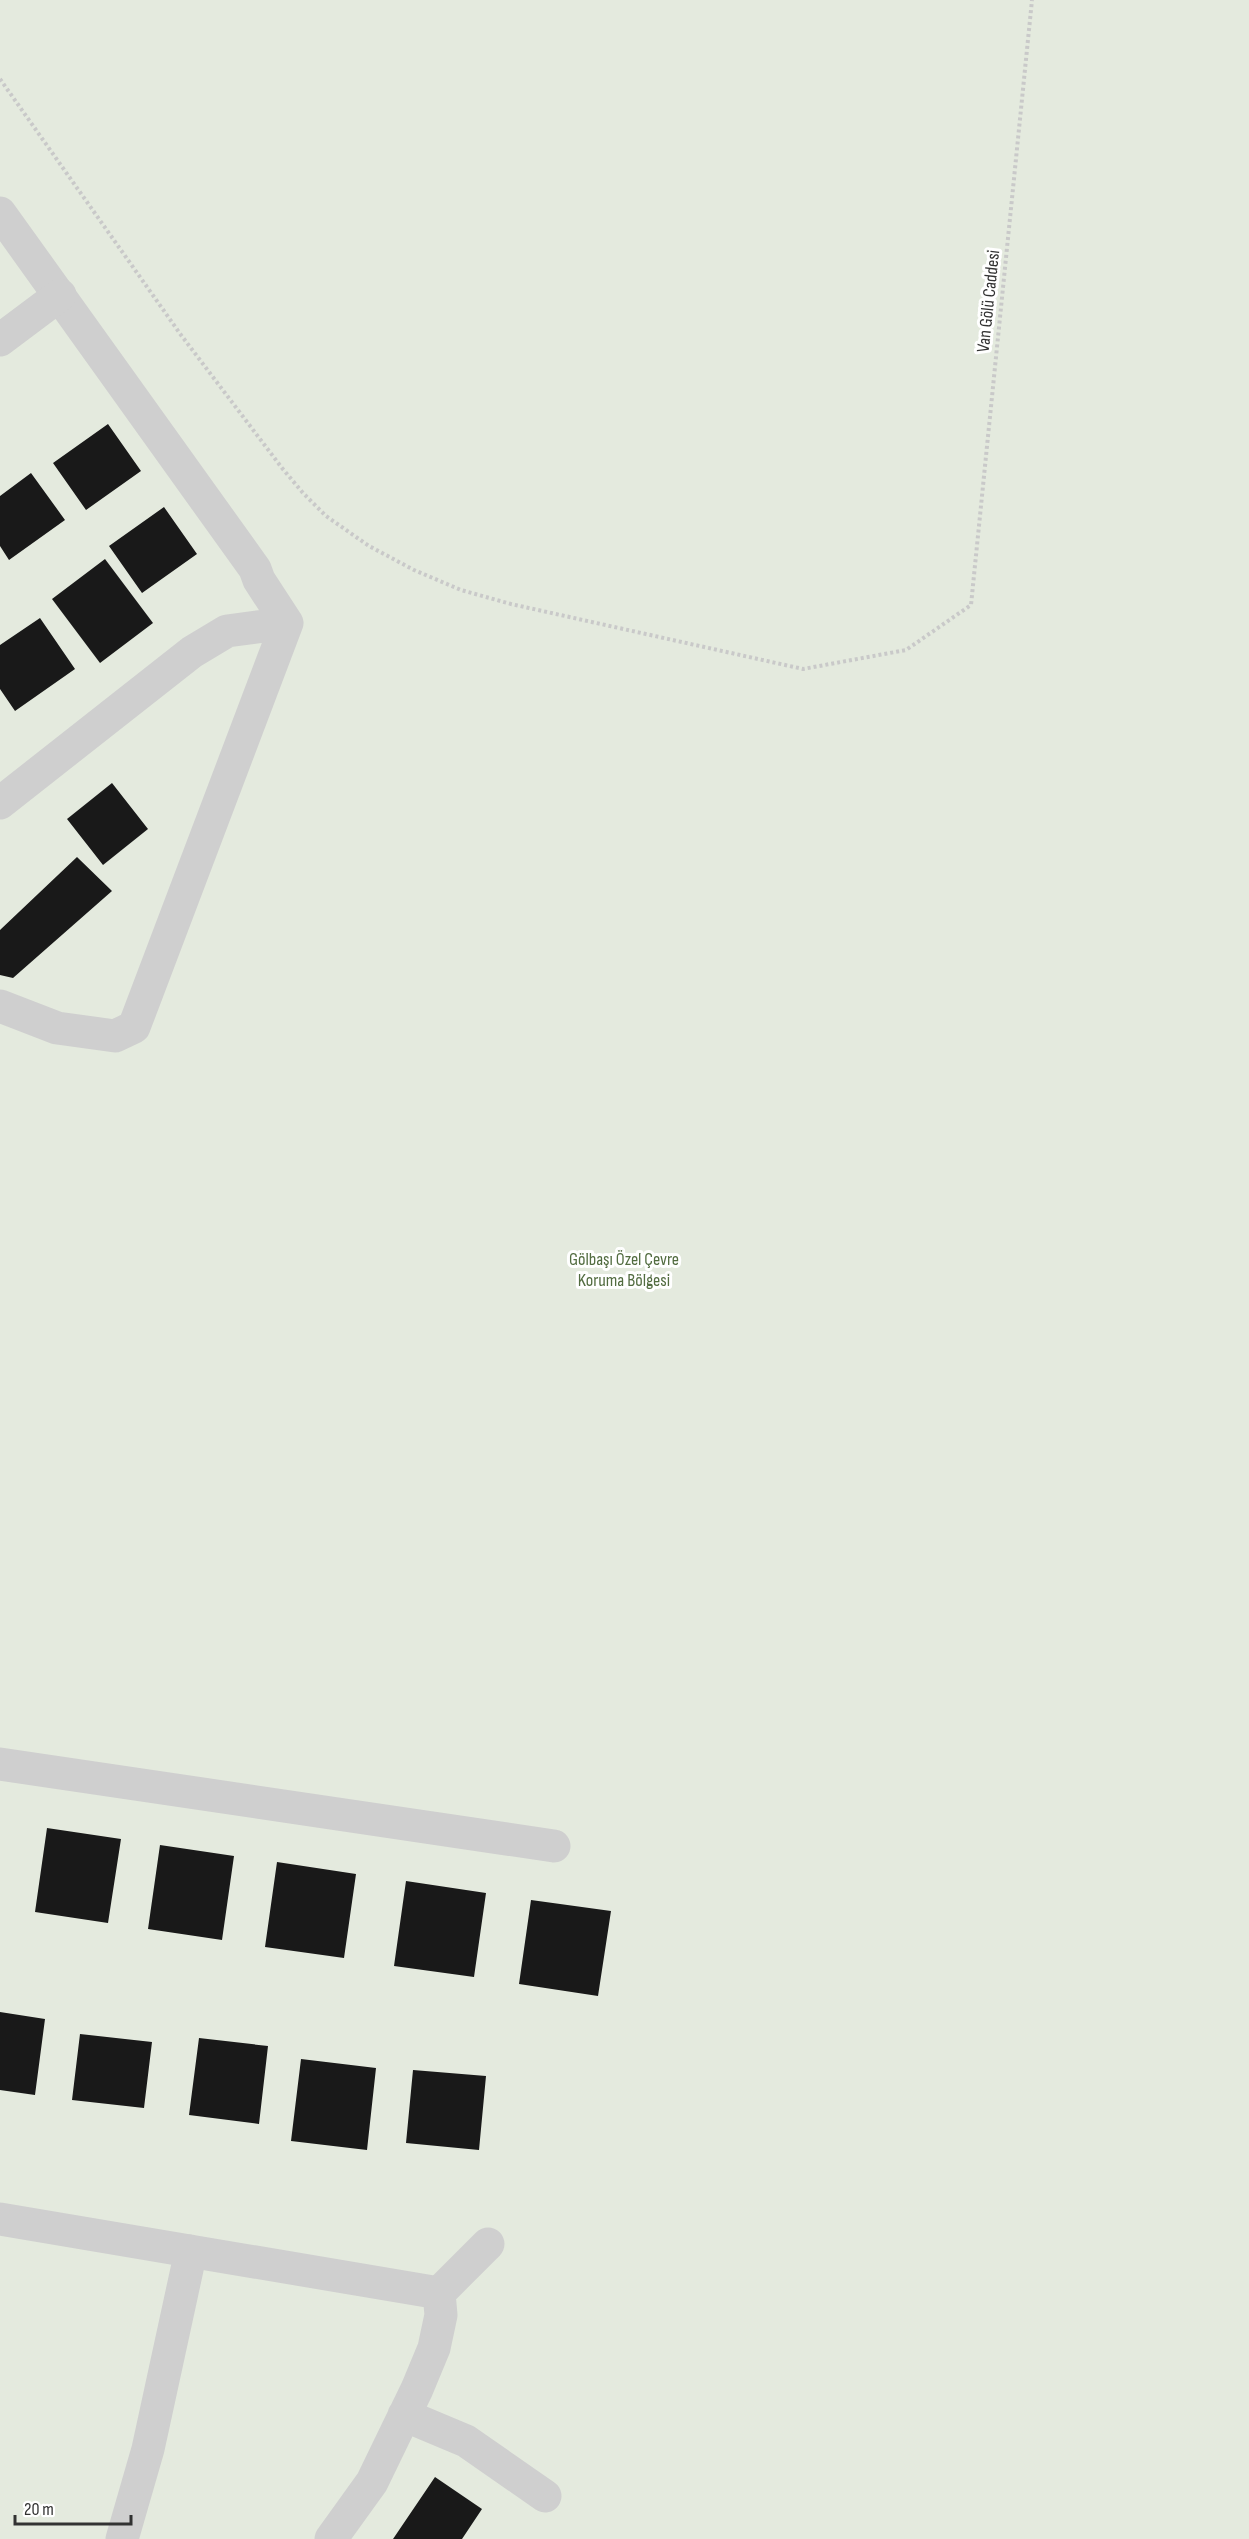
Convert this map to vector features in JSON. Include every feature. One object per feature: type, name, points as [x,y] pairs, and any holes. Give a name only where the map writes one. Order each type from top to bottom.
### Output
[{"type":"street","points":[[0,213],[255,569],[259,580],[286,623]]},
{"type":"street","points":[[0,340],[60,295]]},
{"type":"street","points":[[0,803],[192,652],[227,631],[286,623]]},
{"type":"street","points":[[0,1006],[57,1028],[115,1036],[134,1027],[286,623]]},
{"type":"street","points":[[0,1764],[554,1846]]},
{"type":"street","points":[[0,2219],[439,2293]]},
{"type":"street","points":[[439,2293],[488,2244]]},
{"type":"street","points":[[122,2539],[148,2449],[191,2251]]},
{"type":"street","points":[[331,2539],[372,2482],[434,2348],[441,2315],[439,2293]]},
{"type":"street","points":[[404,2415],[466,2441],[545,2496]]},
{"type":"path","name":"Van Gölü Caddesi","points":[[0,79],[181,335],[282,468],[326,516],[369,546],[414,570],[461,590],[511,604],[803,669],[906,650],[971,605],[1032,0]]},
{"type":"green space","name":"Gölbaşı Özel Çevre Koruma Bölgesi","points":[[0,0],[1249,0],[1249,2539],[0,2539]]},
{"type":"building","points":[[108,424],[141,471],[86,510],[53,463]]},
{"type":"building","points":[[31,473],[65,520],[9,560],[0,546],[0,496]]},
{"type":"building","points":[[164,507],[197,554],[142,593],[109,546]]},
{"type":"building","points":[[105,559],[153,623],[100,663],[52,599]]},
{"type":"building","points":[[40,618],[75,669],[15,711],[0,689],[0,645]]},
{"type":"building","points":[[112,783],[148,829],[103,865],[67,819]]},
{"type":"building","points":[[77,857],[112,891],[13,978],[0,975],[0,930]]},
{"type":"building","points":[[47,1828],[121,1839],[108,1923],[35,1912]]},
{"type":"building","points":[[160,1845],[234,1856],[222,1940],[148,1929]]},
{"type":"building","points":[[277,1862],[356,1874],[344,1958],[265,1947]]},
{"type":"building","points":[[406,1881],[486,1893],[474,1977],[394,1966]]},
{"type":"building","points":[[531,1900],[611,1911],[598,1996],[519,1984]]},
{"type":"building","points":[[0,2012],[45,2019],[35,2095],[0,2090]]},
{"type":"building","points":[[80,2034],[152,2042],[144,2108],[72,2100]]},
{"type":"building","points":[[199,2038],[268,2046],[259,2124],[189,2115]]},
{"type":"building","points":[[301,2059],[376,2068],[367,2150],[291,2141]]},
{"type":"building","points":[[413,2070],[486,2076],[479,2150],[406,2143]]},
{"type":"building","points":[[435,2477],[482,2509],[462,2539],[393,2539]]}]
